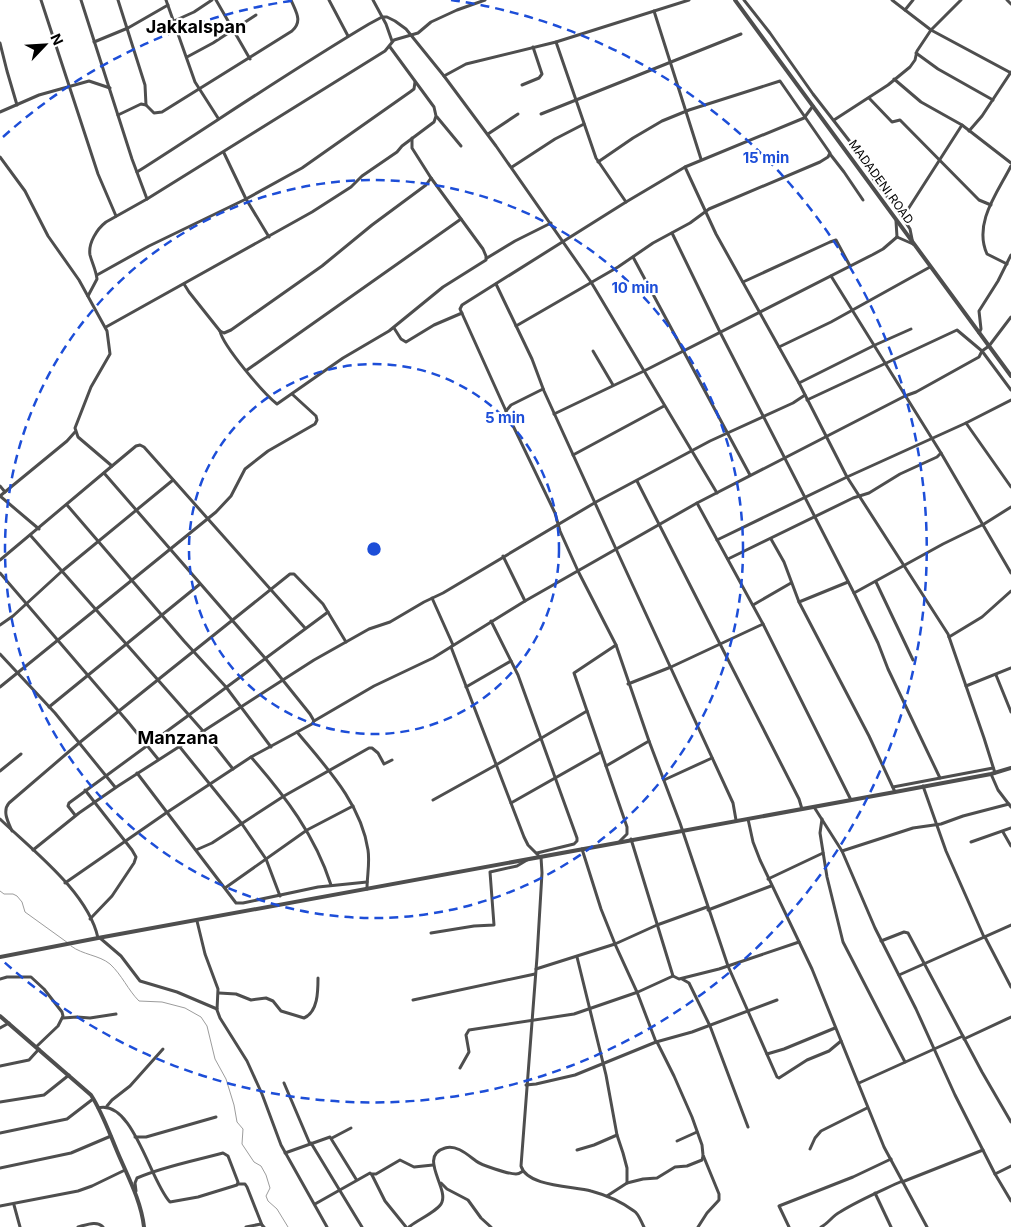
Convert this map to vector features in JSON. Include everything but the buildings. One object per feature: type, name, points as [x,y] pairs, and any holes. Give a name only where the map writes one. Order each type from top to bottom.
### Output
[{"type":"street","points":[[41,0],[98,174],[116,216]]},
{"type":"street","points":[[81,0],[137,172],[148,199]]},
{"type":"street","points":[[118,0],[145,86],[146,105],[154,113],[160,113],[250,59],[297,27],[299,20],[292,0]]},
{"type":"street","points":[[166,0],[188,57],[192,74],[199,89],[218,118]]},
{"type":"street","points":[[174,21],[194,12],[212,0]]},
{"type":"street","points":[[216,0],[250,59]]},
{"type":"street","points":[[330,0],[348,36]]},
{"type":"street","points":[[88,296],[96,283],[97,275],[90,247],[100,227],[224,152],[390,47],[392,41],[386,24],[372,0]]},
{"type":"street","points":[[392,41],[418,33],[431,22],[485,0]]},
{"type":"street","points":[[444,76],[466,64],[556,42],[689,0]]},
{"type":"street","name":"MADADENI ROAD","points":[[735,0],[1011,376]]},
{"type":"street","points":[[744,0],[865,161],[878,186],[903,217],[912,233],[914,244]]},
{"type":"street","points":[[892,0],[930,30],[1011,72],[993,100],[969,131]]},
{"type":"street","points":[[905,10],[913,0]]},
{"type":"street","points":[[834,120],[869,98],[913,63],[916,53],[930,30],[961,0]]},
{"type":"street","points":[[1007,0],[1011,4]]},
{"type":"street","points":[[94,42],[128,28],[168,5]]},
{"type":"street","points":[[654,12],[701,159]]},
{"type":"street","points":[[188,57],[256,15]]},
{"type":"street","points":[[137,172],[203,130],[218,118],[245,103],[348,36],[382,17],[395,21],[412,35],[444,76],[551,223],[591,282],[717,493]]},
{"type":"street","points":[[541,114],[741,34]]},
{"type":"street","points":[[556,42],[598,162],[626,202]]},
{"type":"street","points":[[0,43],[6,71],[17,105]]},
{"type":"street","points":[[390,47],[434,107],[436,116],[461,146]]},
{"type":"street","points":[[522,85],[539,78],[542,74],[534,47]]},
{"type":"street","points":[[916,53],[938,69],[993,100]]},
{"type":"street","points":[[894,79],[921,102],[962,125],[1011,164],[1002,185],[994,196],[982,229],[985,251],[1007,264]]},
{"type":"street","points":[[0,112],[39,95],[89,81],[110,88]]},
{"type":"street","points":[[598,162],[655,125],[686,112],[780,81],[830,150],[830,154],[863,200]]},
{"type":"street","points":[[97,275],[168,236],[246,199],[310,162],[414,89],[415,82]]},
{"type":"street","points":[[869,98],[892,122],[900,120],[979,200],[991,205]]},
{"type":"street","points":[[118,115],[138,105],[146,105]]},
{"type":"street","points":[[813,106],[806,117],[685,167],[461,306],[462,313],[506,411],[555,512],[557,524],[578,571],[616,646],[649,742],[683,831],[728,966],[777,1077],[780,1078],[807,1060],[829,1051],[841,1041]]},
{"type":"street","points":[[488,134],[518,114]]},
{"type":"street","points":[[106,327],[269,237],[348,189],[362,176],[434,122],[436,116]]},
{"type":"street","points":[[512,167],[555,139],[584,124]]},
{"type":"street","points":[[903,217],[962,125]]},
{"type":"street","points":[[412,138],[412,148],[431,178],[483,249],[487,258]]},
{"type":"street","points":[[224,152],[246,199],[269,237]]},
{"type":"street","points":[[516,326],[695,220],[705,212],[820,162],[830,154]]},
{"type":"street","points":[[0,157],[25,191],[48,236],[79,280],[106,327],[110,341],[110,354],[91,387],[76,422],[75,432],[67,441],[0,496],[39,529]]},
{"type":"street","points":[[685,167],[705,212],[858,496],[949,638],[998,790],[1010,805],[936,825],[913,828],[842,851]]},
{"type":"street","points":[[220,331],[223,333],[228,332],[314,271],[426,185],[431,178]]},
{"type":"street","points":[[247,370],[460,219]]},
{"type":"street","points":[[896,221],[897,237]]},
{"type":"street","points":[[184,284],[220,331],[224,342],[269,398],[277,404],[343,358],[394,328],[443,287],[515,241],[551,223]]},
{"type":"street","points":[[672,232],[720,332],[854,593],[940,778]]},
{"type":"street","points":[[897,237],[914,244]]},
{"type":"street","points":[[554,414],[831,276],[883,249],[897,237]]},
{"type":"street","points":[[743,282],[836,240],[850,266]]},
{"type":"street","points":[[979,333],[981,329],[979,311],[1011,255]]},
{"type":"street","points":[[633,257],[750,475]]},
{"type":"street","points":[[779,347],[831,322],[930,267]]},
{"type":"street","points":[[831,276],[941,453],[1011,573]]},
{"type":"street","points":[[496,284],[734,803],[736,820]]},
{"type":"street","points":[[394,328],[401,339],[406,342],[440,322],[462,313]]},
{"type":"street","points":[[66,883],[233,769],[374,686],[419,666],[525,601],[697,503],[977,359],[1011,317]]},
{"type":"street","points":[[798,383],[911,329]]},
{"type":"street","points":[[807,400],[885,362],[958,330],[982,351],[1011,390]]},
{"type":"street","points":[[593,351],[613,385]]},
{"type":"street","points":[[506,411],[511,405],[544,389]]},
{"type":"street","points":[[0,687],[228,501],[244,469],[263,454],[316,423],[316,416],[292,394]]},
{"type":"street","points":[[33,850],[75,815],[115,787],[284,681],[314,660],[369,629],[390,622],[557,524],[692,450],[793,403],[805,395]]},
{"type":"street","points":[[717,540],[847,476],[932,439],[1011,400]]},
{"type":"street","points":[[573,455],[664,406]]},
{"type":"street","points":[[966,423],[1011,487]]},
{"type":"street","points":[[75,432],[80,440],[112,466]]},
{"type":"street","points":[[0,559],[31,536],[136,446],[142,445],[305,628]]},
{"type":"street","points":[[728,559],[858,496],[869,493],[900,474],[941,453]]},
{"type":"street","points":[[104,473],[265,658],[314,721]]},
{"type":"street","points":[[0,625],[173,480]]},
{"type":"street","points":[[637,481],[760,726],[799,799],[802,809]]},
{"type":"street","points":[[0,486],[5,492]]},
{"type":"street","points":[[697,503],[763,624],[851,800]]},
{"type":"street","points":[[67,505],[242,706],[270,747]]},
{"type":"street","points":[[854,593],[943,544],[984,524],[1011,507]]},
{"type":"street","points":[[31,536],[203,731],[233,769]]},
{"type":"street","points":[[771,539],[784,562],[799,602],[869,736],[894,789]]},
{"type":"street","points":[[503,556],[525,601]]},
{"type":"street","points":[[0,573],[119,711],[158,760]]},
{"type":"street","points":[[12,831],[7,817],[6,806],[79,743],[292,573],[317,597],[346,642]]},
{"type":"street","points":[[799,602],[848,582]]},
{"type":"street","points":[[876,582],[913,660]]},
{"type":"street","points":[[753,605],[791,583]]},
{"type":"street","points":[[49,707],[200,584]]},
{"type":"street","points":[[949,638],[982,617],[1011,591]]},
{"type":"street","points":[[432,598],[526,842],[539,855],[542,873],[520,1162],[523,1171],[545,1183],[588,1190],[606,1196],[635,1211],[644,1227]]},
{"type":"street","points":[[75,815],[68,804],[328,612]]},
{"type":"street","points":[[0,957],[529,858],[574,844],[577,841],[576,832],[518,675],[491,621]]},
{"type":"street","points":[[628,684],[671,667],[763,624]]},
{"type":"street","points":[[616,646],[575,672],[627,830],[627,834],[620,842]]},
{"type":"street","points":[[0,654],[49,707],[115,787]]},
{"type":"street","points":[[466,688],[510,661]]},
{"type":"street","points":[[966,686],[1011,668]]},
{"type":"street","points":[[996,675],[1011,712]]},
{"type":"street","points":[[433,800],[587,711]]},
{"type":"street","points":[[297,732],[330,772],[354,806],[368,850],[367,888]]},
{"type":"street","points":[[606,766],[649,742]]},
{"type":"street","points":[[179,746],[242,824],[266,859],[280,896]]},
{"type":"street","points":[[196,850],[212,843],[284,796],[370,748],[375,750],[384,764],[392,760]]},
{"type":"street","points":[[511,803],[602,752]]},
{"type":"street","points":[[0,771],[21,754]]},
{"type":"street","points":[[252,757],[284,796],[307,830],[331,885]]},
{"type":"street","points":[[664,780],[712,758]]},
{"type":"street","points":[[539,855],[582,849],[851,800],[940,778],[1011,768]]},
{"type":"street","points":[[894,789],[923,786],[993,771]]},
{"type":"street","points":[[136,774],[236,903],[331,885],[367,882]]},
{"type":"street","points":[[923,786],[946,851],[985,937],[1011,987]]},
{"type":"street","points":[[86,790],[135,855],[134,863],[112,896],[90,919]]},
{"type":"street","points":[[225,888],[307,830],[354,806]]},
{"type":"street","points":[[814,807],[842,851],[881,941],[899,975],[933,1050],[995,1174],[1011,1201]]},
{"type":"street","points":[[748,818],[753,842],[768,879],[799,942],[859,1084],[867,1108],[926,1227]]},
{"type":"street","points":[[0,819],[66,883],[82,904],[99,937],[122,956],[140,981],[177,992],[217,1010]]},
{"type":"street","points":[[822,819],[820,833],[823,854],[843,942],[905,1062]]},
{"type":"street","points":[[971,842],[1011,828]]},
{"type":"street","points":[[1002,832],[1011,846]]},
{"type":"street","points":[[631,839],[673,976]]},
{"type":"street","points":[[582,849],[601,909],[615,944],[637,992],[656,1042],[674,1076],[697,1132],[703,1156],[718,1188],[719,1200],[698,1227]]},
{"type":"street","points":[[768,879],[823,854]]},
{"type":"street","points":[[431,932],[494,925],[489,879],[490,872],[518,866],[529,858]]},
{"type":"street","points":[[536,969],[615,944],[657,925],[771,886]]},
{"type":"street","points":[[197,921],[205,954],[219,993],[217,1010],[220,1018],[247,1060],[285,1153],[327,1227]]},
{"type":"street","points":[[899,975],[1011,925]]},
{"type":"street","points":[[881,941],[903,932],[908,932],[1011,1122]]},
{"type":"street","points":[[682,978],[728,966],[799,942]]},
{"type":"street","points":[[577,957],[608,1084],[616,1135],[628,1173],[627,1183]]},
{"type":"street","points":[[413,1000],[535,974]]},
{"type":"street","points":[[460,1068],[469,1052],[466,1035],[468,1030],[562,1017],[589,1010],[673,976],[682,978],[690,984],[710,1026],[748,1127]]},
{"type":"street","points":[[0,979],[7,977],[31,977],[44,989],[62,1012],[63,1018],[29,1060],[0,1066]]},
{"type":"street","points":[[219,993],[236,994],[251,1000],[266,998],[273,1001],[281,1011],[304,1018],[308,1017],[318,995],[318,978]]},
{"type":"street","points":[[526,1084],[536,1084],[575,1075],[656,1042],[710,1026],[777,1000]]},
{"type":"street","points":[[63,1018],[90,1018],[116,1014]]},
{"type":"street","points":[[0,1016],[70,1075],[93,1099],[111,1136],[137,1199],[144,1227]]},
{"type":"street","points":[[859,1084],[905,1062],[1011,1017]]},
{"type":"street","points":[[0,1028],[9,1023]]},
{"type":"street","points":[[767,1054],[791,1047],[836,1028]]},
{"type":"street","points":[[98,1108],[107,1106],[130,1086],[163,1049]]},
{"type":"street","points":[[0,1102],[44,1094],[70,1075]]},
{"type":"street","points":[[284,1084],[310,1143],[362,1227]]},
{"type":"street","points":[[0,1133],[67,1118],[93,1099]]},
{"type":"street","points":[[107,1106],[123,1116],[168,1200],[172,1202],[210,1194],[238,1184],[245,1184],[263,1226],[246,1227]]},
{"type":"street","points":[[810,1149],[821,1131],[867,1108]]},
{"type":"street","points":[[135,1137],[146,1137],[216,1118]]},
{"type":"street","points":[[285,1153],[328,1136],[332,1138],[351,1128]]},
{"type":"street","points":[[677,1141],[697,1132]]},
{"type":"street","points":[[577,1150],[616,1135]]},
{"type":"street","points":[[0,1168],[71,1153],[111,1136]]},
{"type":"street","points":[[332,1138],[356,1180]]},
{"type":"street","points":[[371,1174],[385,1201],[408,1227],[441,1205],[444,1195],[433,1165],[438,1152],[449,1147],[469,1155],[481,1164],[515,1174],[523,1171]]},
{"type":"street","points":[[821,1227],[828,1223],[837,1213],[875,1193],[983,1150]]},
{"type":"street","points":[[137,1199],[136,1179],[153,1172],[224,1153],[228,1156],[238,1184]]},
{"type":"street","points":[[606,1196],[627,1183],[657,1178],[675,1167],[697,1163],[702,1160],[703,1156]]},
{"type":"street","points":[[789,1227],[779,1206],[853,1177],[891,1159]]},
{"type":"street","points":[[315,1204],[356,1180],[376,1174],[400,1160],[414,1167],[433,1165]]},
{"type":"street","points":[[995,1174],[1011,1166]]},
{"type":"street","points":[[0,1206],[78,1191],[125,1170]]},
{"type":"street","points":[[439,1180],[447,1188],[468,1200],[491,1227]]},
{"type":"street","points":[[875,1193],[891,1227]]},
{"type":"street","points":[[14,1204],[20,1227]]},
{"type":"street","points":[[78,1227],[97,1223],[103,1227]]},
{"type":"waterway","points":[[0,891],[4,894],[17,896],[22,902],[25,912],[68,943]]},
{"type":"waterway","points":[[71,946],[110,964],[139,1001],[162,1002],[185,1008],[201,1017],[207,1026],[215,1059],[226,1079],[237,1122],[243,1129],[242,1144],[254,1162],[261,1166],[266,1175],[270,1188],[266,1196],[268,1201],[277,1209],[288,1227]]},
{"type":"district","name":"Jakkalspan","points":[[196,27]]},
{"type":"district","name":"Manzana","points":[[178,738]]}]
